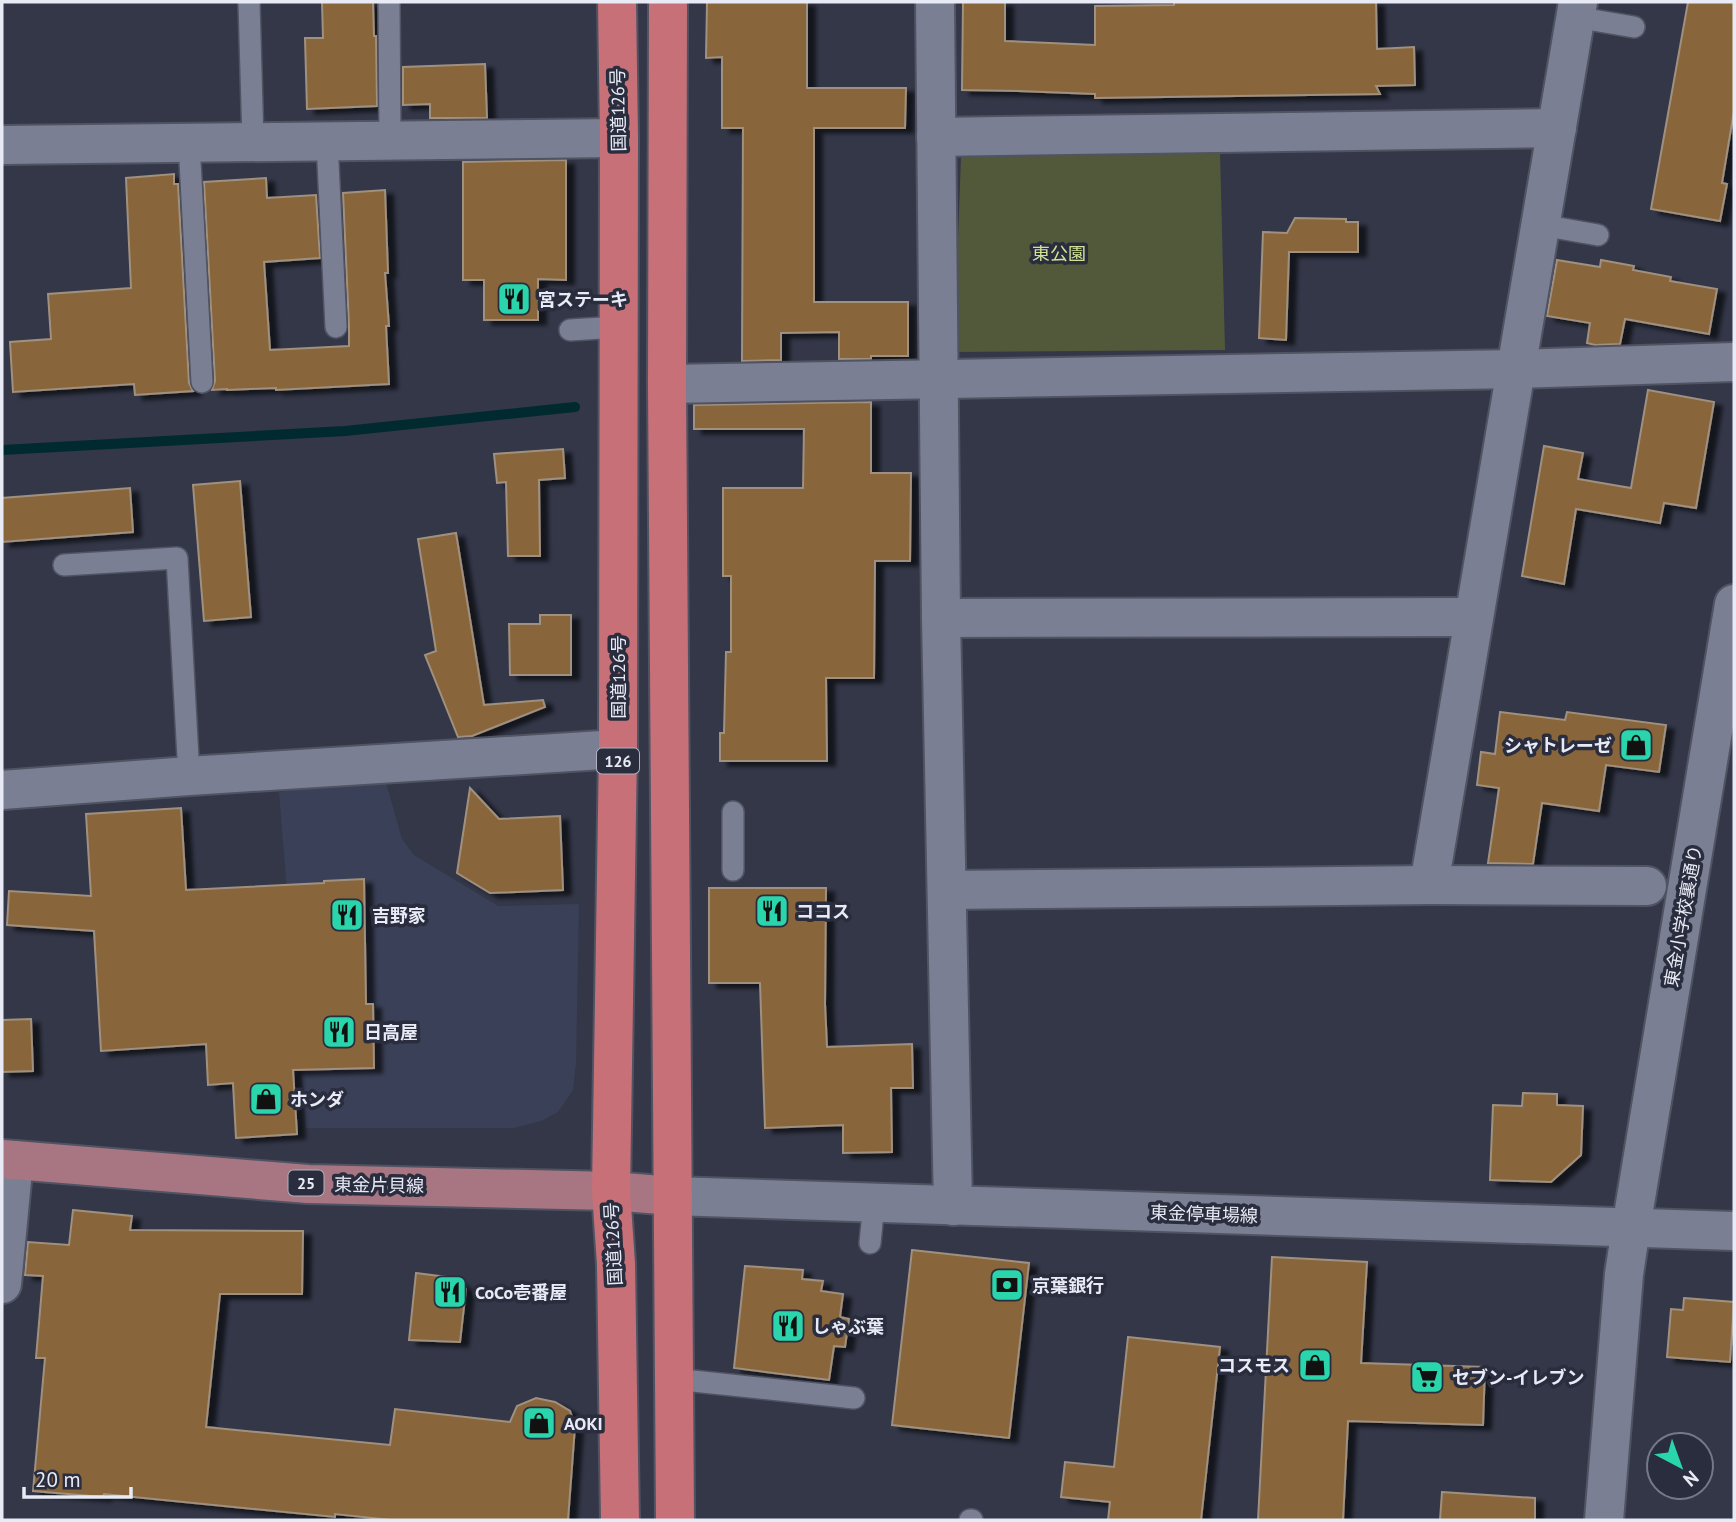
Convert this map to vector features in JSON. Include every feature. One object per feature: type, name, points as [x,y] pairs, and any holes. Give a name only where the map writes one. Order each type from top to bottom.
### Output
[{"type":"highway","name":"国道126号","points":[[617,2],[618,749],[611,1191],[620,1520]]},
{"type":"highway","points":[[668,2],[667,384],[675,1520]]},
{"type":"main road","name":"東金片貝線","points":[[8,1160],[308,1184],[611,1191],[673,1196]]},
{"type":"street","points":[[935,2],[941,618],[953,1206]]},
{"type":"street","points":[[1429,886],[1577,9]]},
{"type":"street","points":[[936,137],[1557,128]]},
{"type":"street","points":[[2,145],[619,138]]},
{"type":"street","points":[[667,384],[1517,369],[1734,362]]},
{"type":"street","name":"東金小学校裏通り","points":[[1604,1520],[1624,1274],[1734,604]]},
{"type":"street","points":[[941,618],[1474,617]]},
{"type":"street","points":[[2,790],[618,749]]},
{"type":"street","points":[[947,890],[1647,886]]},
{"type":"street","points":[[2,1284],[8,1160]]},
{"type":"street","name":"東金停車場線","points":[[673,1196],[1734,1230]]},
{"type":"lane","points":[[249,2],[253,142]]},
{"type":"lane","points":[[389,2],[390,141]]},
{"type":"lane","points":[[1577,9],[1634,27]]},
{"type":"lane","points":[[327,142],[335,327]]},
{"type":"lane","points":[[190,143],[202,382]]},
{"type":"lane","points":[[1541,225],[1598,235]]},
{"type":"lane","points":[[570,330],[619,327]]},
{"type":"lane","points":[[64,565],[177,558],[189,776]]},
{"type":"lane","points":[[733,812],[733,870]]},
{"type":"lane","points":[[870,1243],[874,1203]]},
{"type":"lane","points":[[674,1380],[854,1398]]},
{"type":"shaded area","points":[[385,779],[402,839],[414,855],[498,906],[579,904],[576,1063],[573,1090],[558,1112],[541,1121],[514,1128],[306,1128],[279,792]]},
{"type":"green space","name":"東公園","points":[[1220,152],[1225,350],[954,352],[961,157]]},
{"type":"building","points":[[322,2],[373,2],[377,106],[307,109],[305,38],[323,38]]},
{"type":"building","points":[[707,2],[807,2],[807,88],[906,88],[905,128],[814,128],[814,302],[908,302],[908,356],[839,359],[839,332],[781,333],[781,360],[742,361],[743,128],[722,128],[722,57],[706,58]]},
{"type":"building","points":[[963,2],[1005,2],[1005,41],[1095,45],[1095,6],[1174,5],[1174,2],[1376,2],[1377,49],[1414,47],[1415,85],[1376,86],[1380,94],[1095,98],[1095,94],[962,90]]},
{"type":"building","points":[[1688,2],[1734,2],[1734,111],[1722,183],[1727,184],[1720,221],[1651,209]]},
{"type":"building","points":[[485,64],[487,118],[430,118],[430,104],[403,105],[403,67]]},
{"type":"building","points":[[566,160],[566,280],[538,279],[538,320],[484,320],[484,280],[463,280],[463,162]]},
{"type":"building","points":[[174,174],[174,184],[178,184],[189,383],[193,391],[135,395],[134,384],[13,392],[10,342],[51,339],[48,294],[131,288],[126,178]]},
{"type":"building","points":[[266,178],[267,198],[316,195],[320,258],[264,262],[270,350],[349,346],[343,193],[385,190],[389,384],[276,390],[212,390],[215,381],[204,182]]},
{"type":"building","points":[[1295,218],[1346,219],[1346,222],[1358,222],[1358,252],[1289,252],[1286,340],[1259,338],[1263,232],[1287,233]]},
{"type":"building","points":[[1557,260],[1600,267],[1601,260],[1634,266],[1633,270],[1671,277],[1670,281],[1717,289],[1709,334],[1625,319],[1620,344],[1587,343],[1590,323],[1547,316]]},
{"type":"building","points":[[1648,390],[1714,402],[1696,508],[1664,503],[1660,523],[1576,509],[1564,584],[1522,576],[1544,446],[1583,453],[1578,479],[1631,488]]},
{"type":"building","points":[[871,402],[871,473],[911,473],[910,561],[875,561],[874,678],[826,678],[827,761],[720,761],[720,733],[724,733],[726,652],[731,652],[731,576],[723,576],[723,488],[803,488],[804,429],[694,429],[694,405]]},
{"type":"building","points":[[563,449],[565,478],[539,480],[540,556],[508,556],[506,482],[497,483],[494,454]]},
{"type":"building","points":[[240,481],[251,617],[204,621],[193,485]]},
{"type":"building","points":[[130,488],[133,532],[2,542],[2,498]]},
{"type":"building","points":[[456,533],[484,705],[543,700],[545,707],[472,736],[458,737],[425,655],[436,651],[418,539]]},
{"type":"building","points":[[540,615],[571,615],[571,675],[510,675],[509,624],[540,624]]},
{"type":"building","points":[[1500,712],[1565,720],[1567,712],[1666,725],[1659,772],[1606,765],[1599,811],[1542,803],[1533,864],[1488,863],[1499,788],[1477,785],[1481,752],[1495,754]]},
{"type":"building","points":[[470,788],[499,819],[560,816],[563,890],[490,893],[457,873]]},
{"type":"building","points":[[181,808],[186,890],[364,879],[366,1004],[373,1004],[374,1068],[293,1070],[297,1134],[236,1138],[233,1083],[208,1085],[206,1044],[101,1051],[94,931],[7,925],[9,891],[91,896],[86,814]]},
{"type":"building","points":[[709,888],[826,888],[827,1047],[912,1044],[913,1088],[891,1088],[892,1152],[843,1153],[843,1125],[765,1128],[760,983],[709,983]]},
{"type":"building","points":[[31,1019],[33,1071],[2,1072],[2,1020]]},
{"type":"building","points":[[1523,1093],[1557,1094],[1557,1105],[1583,1106],[1581,1155],[1551,1182],[1490,1180],[1493,1105],[1522,1106]]},
{"type":"building","points":[[73,1210],[132,1216],[130,1230],[303,1231],[302,1294],[220,1294],[206,1427],[390,1445],[395,1409],[510,1422],[517,1406],[536,1398],[555,1402],[570,1411],[575,1426],[568,1520],[391,1520],[335,1514],[335,1517],[104,1494],[103,1497],[33,1491],[45,1358],[36,1358],[43,1276],[25,1275],[28,1242],[69,1245]]},
{"type":"building","points":[[912,1250],[1029,1263],[1009,1438],[892,1425]]},
{"type":"building","points":[[1272,1257],[1367,1262],[1361,1363],[1485,1367],[1483,1425],[1348,1421],[1343,1520],[1258,1520]]},
{"type":"building","points":[[745,1266],[803,1270],[802,1279],[823,1281],[821,1291],[843,1294],[840,1317],[849,1319],[845,1347],[834,1346],[829,1380],[734,1368]]},
{"type":"building","points":[[416,1273],[455,1278],[466,1289],[460,1342],[409,1340]]},
{"type":"building","points":[[1684,1298],[1734,1302],[1730,1362],[1667,1357],[1671,1309],[1683,1310]]},
{"type":"building","points":[[1128,1337],[1220,1347],[1201,1520],[1108,1520],[1110,1502],[1061,1497],[1065,1462],[1114,1467]]},
{"type":"building","points":[[1442,1492],[1535,1498],[1535,1520],[1440,1520]]},
{"type":"waterway","points":[[2,450],[345,431],[575,407]]},
{"type":"place","name":"宮ステーキ","points":[[514,299]]},
{"type":"place","name":"シャトレーゼ","points":[[1636,745]]},
{"type":"place","name":"ココス","points":[[772,911]]},
{"type":"place","name":"吉野家","points":[[347,915]]},
{"type":"place","name":"日高屋","points":[[339,1032]]},
{"type":"place","name":"ホンダ","points":[[266,1099]]},
{"type":"place","name":"京葉銀行","points":[[1007,1285]]},
{"type":"place","name":"CoCo壱番屋","points":[[450,1292]]},
{"type":"place","name":"しゃぶ葉","points":[[788,1326]]},
{"type":"place","name":"コスモス","points":[[1315,1365]]},
{"type":"place","name":"セブン-イレブン","points":[[1427,1377]]},
{"type":"place","name":"AOKI","points":[[539,1423]]}]
